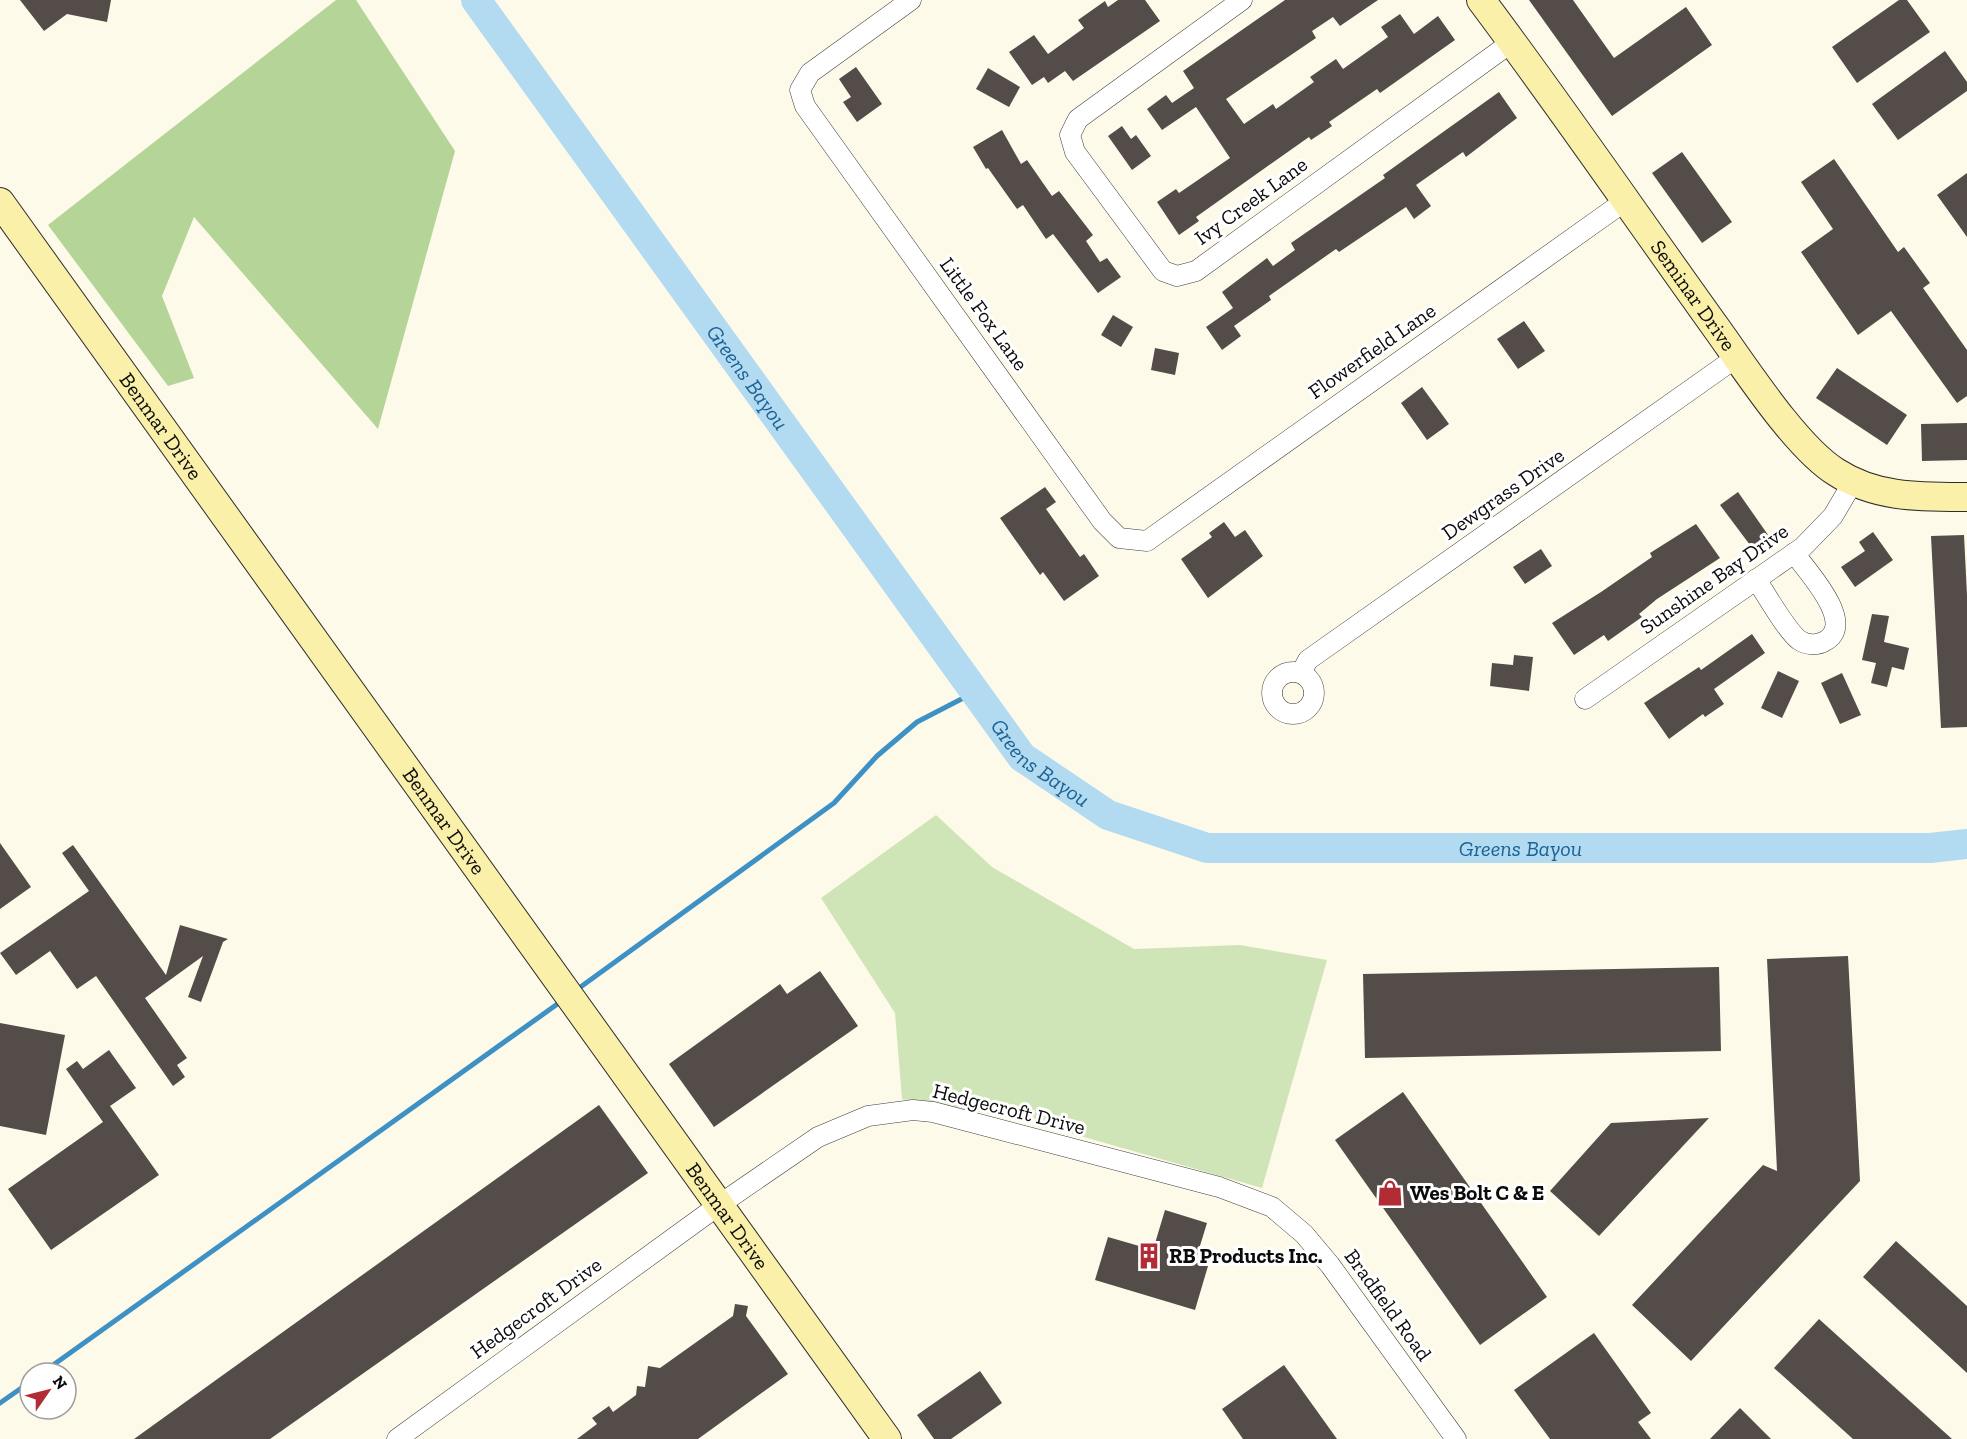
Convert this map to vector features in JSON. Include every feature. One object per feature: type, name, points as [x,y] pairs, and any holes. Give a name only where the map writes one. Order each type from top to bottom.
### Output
[{"type":"street","name":"Little Fox Lane","points":[[910,0],[810,73],[800,90],[806,106],[1102,521],[1119,538],[1147,541]]},
{"type":"street","name":"Ivy Creek Lane","points":[[1242,0],[1078,119],[1070,135],[1075,152],[1163,271],[1177,276],[1196,271],[1512,42]]},
{"type":"street","name":"Seminar Drive","points":[[1481,0],[1737,357],[1803,441],[1833,470],[1853,482],[1882,493],[1967,497]]},
{"type":"street","name":"Flowerfield Lane","points":[[1147,541],[1625,201]]},
{"type":"street","name":"Benmar Drive","points":[[0,203],[887,1439]]},
{"type":"street","name":"Dewgrass Drive","points":[[1301,673],[1308,660],[1737,357]]},
{"type":"street","name":"Sunshine Bay Drive","points":[[1585,699],[1794,553],[1833,516],[1853,482]]},
{"type":"street","points":[[1756,579],[1799,640],[1813,645],[1829,639],[1836,627],[1834,610],[1794,553]]},
{"type":"street","name":"Hedgecroft Drive","points":[[397,1439],[719,1205],[818,1137],[868,1116],[913,1110],[933,1112],[1219,1187],[1272,1208]]},
{"type":"street","name":"Bradfield Road","points":[[1272,1208],[1304,1234],[1330,1265],[1456,1439]]},
{"type":"green space","points":[[336,0],[356,0],[455,151],[378,429],[194,217],[162,296],[194,378],[168,386],[48,225]]},
{"type":"green space","points":[[936,815],[992,867],[1134,949],[1240,945],[1327,960],[1262,1188],[1021,1119],[902,1099],[895,1013],[821,898]]},
{"type":"building","points":[[20,0],[111,0],[107,22],[67,14],[44,31]]},
{"type":"building","points":[[1118,0],[1145,0],[1160,21],[1073,81],[1065,71],[1048,83],[1044,77],[1032,85],[1009,52],[1034,35],[1048,54],[1084,28],[1078,20],[1105,1],[1108,7]]},
{"type":"building","points":[[1285,0],[1378,0],[1340,26],[1333,17],[1312,31],[1316,38],[1226,99],[1244,124],[1273,104],[1276,109],[1314,82],[1310,77],[1336,59],[1343,69],[1388,37],[1381,27],[1400,14],[1414,34],[1438,16],[1455,40],[1380,93],[1377,89],[1329,122],[1332,126],[1311,140],[1309,137],[1196,217],[1199,221],[1179,235],[1157,202],[1176,189],[1179,193],[1230,158],[1196,107],[1162,130],[1147,109],[1166,95],[1172,103],[1194,88],[1183,71]]},
{"type":"building","points":[[1529,0],[1573,0],[1614,58],[1686,7],[1712,45],[1612,116]]},
{"type":"building","points":[[1899,0],[1907,0],[1930,32],[1857,83],[1832,47]]},
{"type":"building","points":[[1945,51],[1967,82],[1967,91],[1898,140],[1872,104]]},
{"type":"building","points":[[856,67],[882,104],[857,122],[843,102],[851,97],[839,79]]},
{"type":"building","points":[[988,68],[1020,87],[1009,107],[976,89]]},
{"type":"building","points":[[1499,92],[1517,118],[1466,157],[1463,152],[1416,185],[1431,206],[1414,219],[1406,207],[1339,252],[1336,249],[1269,296],[1271,300],[1234,326],[1241,336],[1222,350],[1206,327],[1233,308],[1222,292],[1267,258],[1273,266],[1295,250],[1291,243],[1385,178],[1383,175]]},
{"type":"building","points":[[1122,126],[1131,139],[1136,135],[1151,156],[1132,170],[1108,136]]},
{"type":"building","points":[[1002,130],[1021,164],[1027,160],[1052,196],[1059,191],[1093,235],[1086,241],[1100,262],[1107,258],[1121,277],[1098,293],[1053,234],[1046,239],[1023,205],[1017,209],[988,168],[986,169],[973,147]]},
{"type":"building","points":[[1682,152],[1732,222],[1702,243],[1652,173]]},
{"type":"building","points":[[1834,159],[1898,252],[1904,247],[1930,283],[1923,288],[1967,350],[1967,396],[1957,403],[1891,311],[1858,335],[1801,252],[1833,229],[1801,182]]},
{"type":"building","points":[[1967,173],[1967,237],[1937,195]]},
{"type":"building","points":[[1113,315],[1133,327],[1121,347],[1101,335]]},
{"type":"building","points":[[1524,321],[1545,351],[1518,369],[1497,339]]},
{"type":"building","points":[[1155,348],[1179,353],[1175,375],[1151,370]]},
{"type":"building","points":[[1837,368],[1907,415],[1887,445],[1816,398]]},
{"type":"building","points":[[1422,387],[1449,424],[1427,440],[1401,403]]},
{"type":"building","points":[[1967,423],[1967,460],[1922,461],[1921,424]]},
{"type":"building","points":[[1045,487],[1056,502],[1046,509],[1080,557],[1084,554],[1099,576],[1064,601],[1043,572],[1040,575],[1000,518]]},
{"type":"building","points":[[1738,492],[1773,542],[1756,553],[1720,505]]},
{"type":"building","points":[[1224,522],[1235,537],[1245,530],[1263,556],[1208,598],[1181,559],[1212,537],[1209,533]]},
{"type":"building","points":[[1696,524],[1720,558],[1657,599],[1639,614],[1642,617],[1608,641],[1604,635],[1574,655],[1552,623],[1652,557],[1650,553]]},
{"type":"building","points":[[1873,532],[1893,560],[1855,587],[1841,567],[1865,551],[1859,542]]},
{"type":"building","points":[[1964,535],[1967,595],[1967,727],[1941,728],[1931,536]]},
{"type":"building","points":[[1541,549],[1552,566],[1525,584],[1513,567]]},
{"type":"building","points":[[1872,614],[1889,616],[1884,642],[1909,648],[1904,670],[1892,667],[1887,687],[1871,683],[1876,663],[1862,660]]},
{"type":"building","points":[[1752,634],[1765,653],[1714,689],[1724,704],[1705,717],[1703,714],[1669,739],[1644,703],[1699,667],[1701,670]]},
{"type":"building","points":[[1514,655],[1533,657],[1529,691],[1490,686],[1492,663],[1513,665]]},
{"type":"building","points":[[1778,671],[1799,681],[1782,718],[1761,708]]},
{"type":"building","points":[[1842,673],[1861,715],[1840,724],[1821,683]]},
{"type":"building","points":[[0,843],[31,887],[0,909]]},
{"type":"building","points":[[73,845],[166,975],[180,925],[228,939],[223,942],[201,1002],[188,997],[203,956],[145,998],[187,1058],[177,1065],[185,1077],[173,1086],[96,976],[77,989],[50,951],[16,975],[0,953],[89,891],[62,853]]},
{"type":"building","points":[[1848,956],[1860,1181],[1691,1361],[1632,1305],[1763,1165],[1777,1171],[1767,959]]},
{"type":"building","points":[[1719,967],[1721,1051],[1365,1058],[1363,974]]},
{"type":"building","points":[[820,971],[858,1026],[714,1127],[669,1064],[780,984],[787,994]]},
{"type":"building","points":[[0,1023],[65,1035],[46,1135],[0,1126]]},
{"type":"building","points":[[109,1050],[136,1088],[110,1106],[159,1175],[51,1250],[8,1189],[103,1122],[66,1069],[77,1061],[83,1069]]},
{"type":"building","points":[[1403,1092],[1547,1297],[1480,1345],[1335,1140]]},
{"type":"building","points":[[599,1105],[648,1173],[270,1439],[134,1439]]},
{"type":"building","points":[[1709,1118],[1599,1236],[1550,1191],[1611,1123]]},
{"type":"building","name":"RB Products Inc.","points":[[1165,1210],[1207,1223],[1195,1262],[1208,1266],[1195,1310],[1095,1280],[1108,1237],[1153,1250]]},
{"type":"building","points":[[1896,1241],[1967,1306],[1967,1373],[1863,1277]]},
{"type":"building","points":[[735,1304],[748,1306],[746,1316],[788,1374],[698,1439],[577,1439],[597,1424],[592,1418],[609,1406],[613,1412],[636,1395],[637,1386],[645,1387],[648,1366],[660,1368],[733,1316]]},
{"type":"building","points":[[1819,1319],[1952,1439],[1853,1439],[1774,1368]]},
{"type":"building","points":[[1594,1333],[1651,1413],[1638,1422],[1651,1439],[1550,1439],[1514,1390]]},
{"type":"building","points":[[1284,1365],[1337,1439],[1243,1439],[1222,1409]]},
{"type":"building","points":[[980,1371],[1002,1403],[951,1439],[934,1439],[917,1415]]},
{"type":"building","points":[[1740,1408],[1771,1439],[1710,1439]]},
{"type":"waterway","name":"Greens Bayou","points":[[476,0],[1022,757],[1108,815],[1207,848],[1930,848],[1967,844]]},
{"type":"waterway","points":[[575,991],[834,803],[877,756],[917,722],[975,692]]},
{"type":"waterway","points":[[59,1361],[563,1000]]},
{"type":"waterway","points":[[0,1403],[18,1390]]},
{"type":"place","name":"Wes Bolt C & E","points":[[1390,1193]]},
{"type":"place","name":"RB Products Inc.","points":[[1149,1256]]}]
